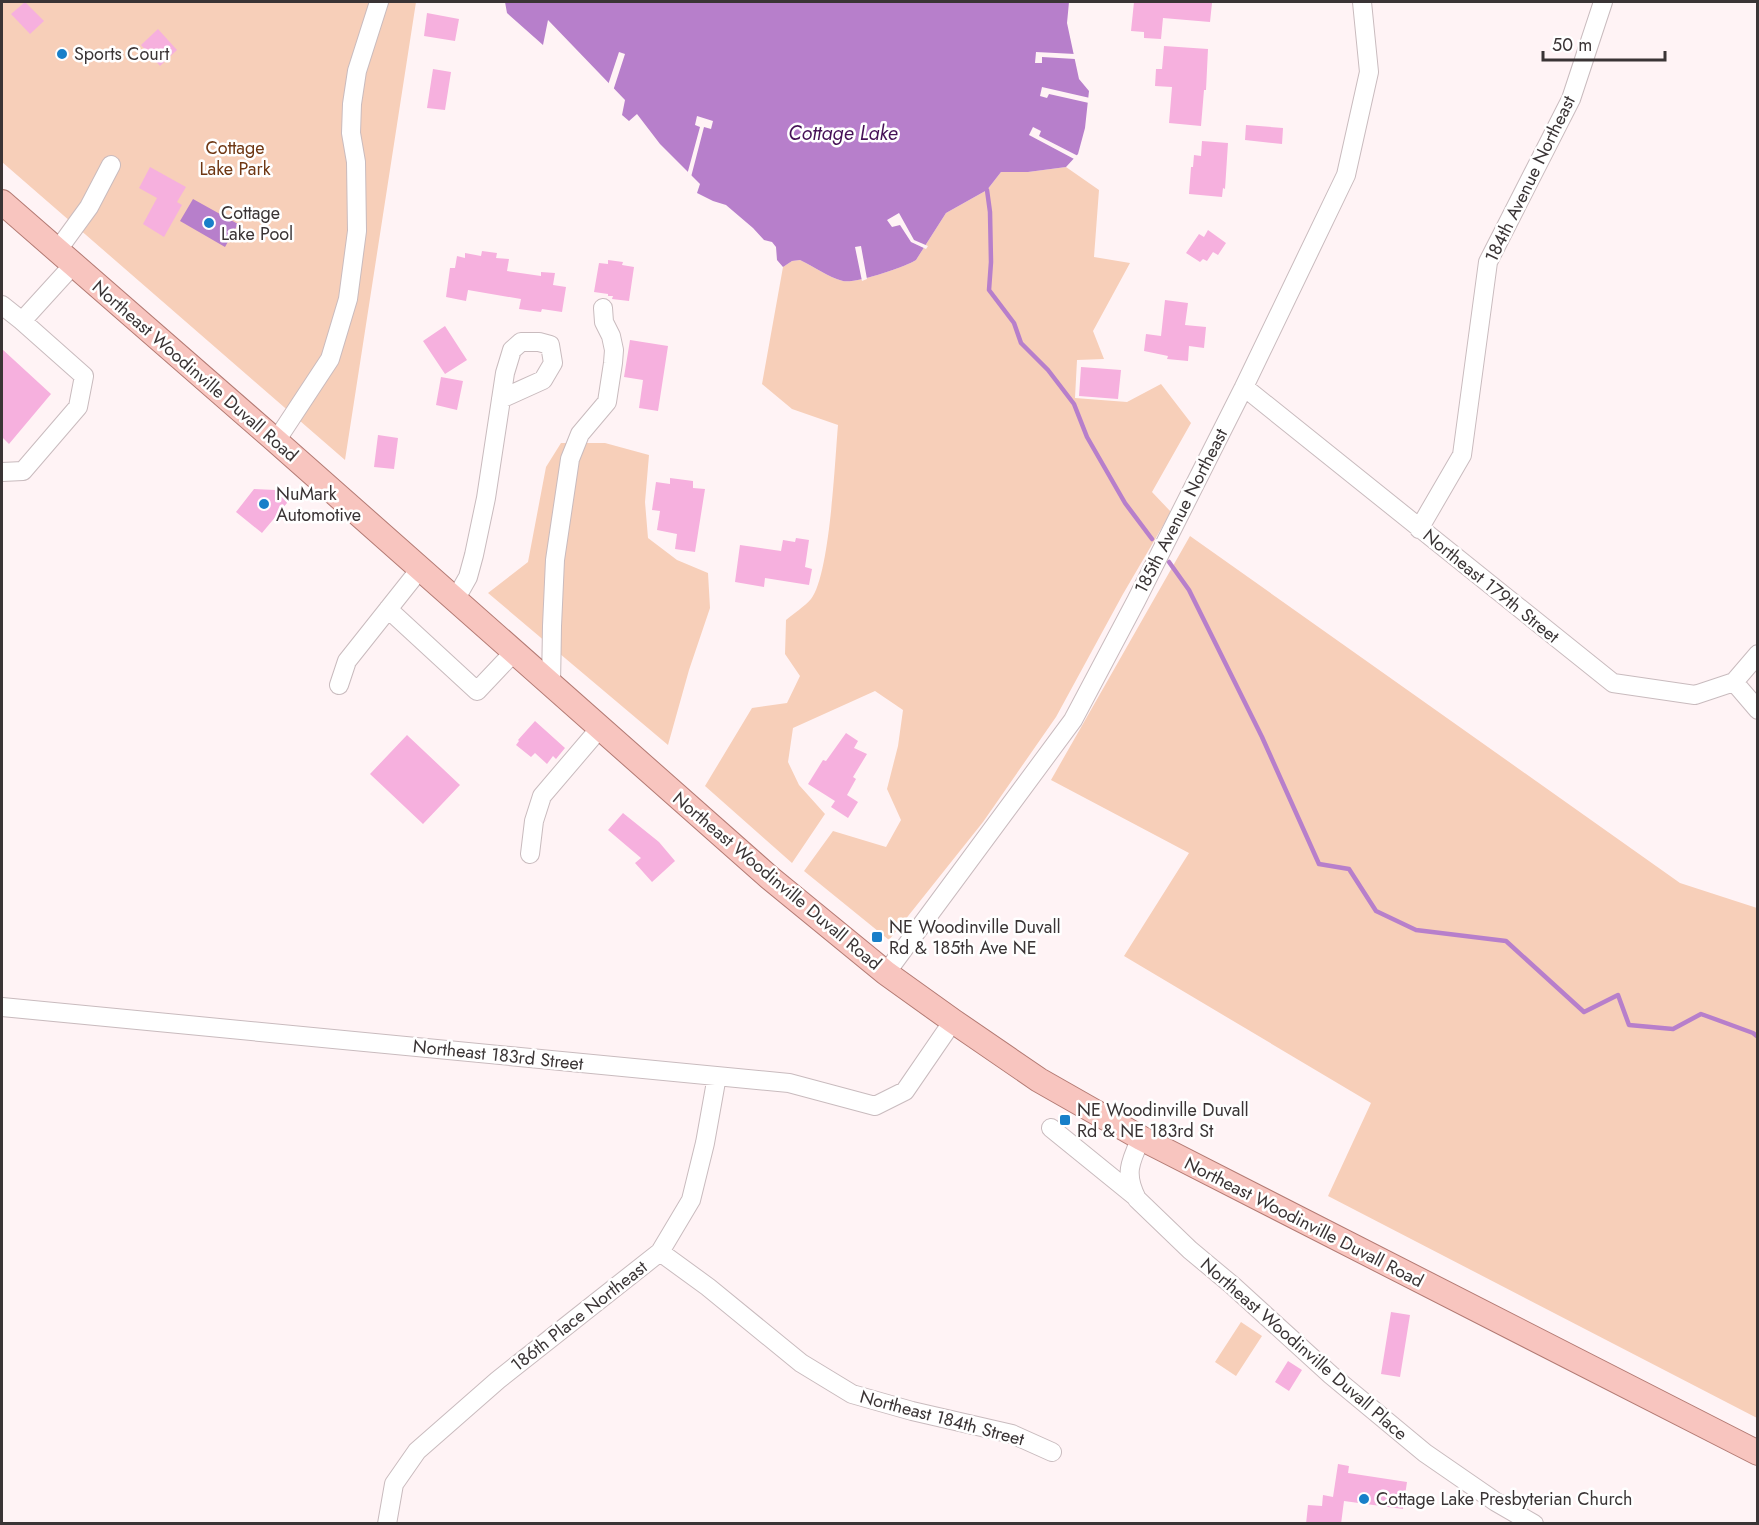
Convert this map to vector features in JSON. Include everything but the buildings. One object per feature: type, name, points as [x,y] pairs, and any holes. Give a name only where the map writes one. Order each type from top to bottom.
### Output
[{"type":"main road","name":"Northeast Woodinville Duvall Road","points":[[2,202],[770,878],[886,973],[953,1022],[1039,1080],[1141,1138],[1758,1453]]},
{"type":"street","points":[[276,441],[330,359],[348,299],[357,231],[356,162],[351,133],[351,104],[357,70],[379,2]]},
{"type":"street","name":"185th Avenue Northeast","points":[[886,973],[1073,720],[1244,387],[1346,175],[1369,72],[1362,2]]},
{"type":"street","name":"184th Avenue Northeast","points":[[1419,529],[1462,455],[1488,262],[1570,99],[1604,2]]},
{"type":"street","points":[[22,321],[65,258],[111,165]]},
{"type":"street","points":[[2,305],[84,376],[78,407],[70,417],[23,471],[2,472]]},
{"type":"street","points":[[551,685],[555,560],[570,459],[580,434],[607,402],[613,363],[614,350],[611,336],[604,322],[603,308]]},
{"type":"street","name":"Northeast 179th Street","points":[[1244,387],[1613,683],[1695,695],[1734,682]]},
{"type":"street","points":[[455,600],[468,577],[474,555],[486,498],[501,399]]},
{"type":"street","points":[[339,685],[347,661],[420,569]]},
{"type":"street","points":[[388,609],[477,691],[514,652]]},
{"type":"street","points":[[1758,654],[1734,682],[1758,710]]},
{"type":"street","points":[[530,854],[534,821],[542,796],[600,728]]},
{"type":"street","name":"Northeast 183rd Street","points":[[2,1007],[789,1083],[875,1106],[905,1091],[953,1022]]},
{"type":"street","name":"186th Place Northeast","points":[[387,1524],[394,1484],[417,1451],[498,1380],[660,1252],[691,1200],[705,1143],[717,1076]]},
{"type":"street","name":"Northeast Woodinville Duvall Place","points":[[1051,1128],[1137,1198],[1190,1250],[1425,1453],[1496,1502],[1534,1524]]},
{"type":"street","points":[[1137,1198],[1131,1188],[1129,1178],[1130,1163],[1141,1138]]},
{"type":"street","name":"Northeast 184th Street","points":[[660,1252],[708,1287],[801,1363],[852,1394],[912,1411],[1012,1434],[1053,1452]]},
{"type":"green space","name":"Cottage Lake Park","points":[[2,2],[416,2],[345,460],[2,162]]},
{"type":"green space","points":[[1066,167],[1099,190],[1094,257],[1130,263],[1093,331],[1104,359],[1077,360],[1075,398],[1127,402],[1161,384],[1191,423],[1152,492],[1171,512],[1056,717],[983,822],[889,940],[804,871],[833,831],[886,847],[901,820],[887,789],[898,746],[903,710],[875,691],[793,728],[788,762],[799,785],[825,814],[792,863],[705,786],[752,708],[787,703],[800,676],[785,654],[786,620],[811,599],[823,567],[827,543],[838,425],[792,409],[762,384],[783,267],[792,261],[800,260],[843,281],[868,278],[891,271],[916,260],[946,213],[987,190],[1001,172],[1028,172]]},
{"type":"green space","points":[[561,443],[605,443],[649,455],[645,502],[648,538],[677,560],[708,573],[710,608],[689,670],[668,745],[488,593],[528,562],[546,467]]},
{"type":"green space","points":[[1190,536],[1680,883],[1757,908],[1757,1418],[1328,1196],[1371,1103],[1124,956],[1189,853],[1051,780]]},
{"type":"green space","points":[[1241,1322],[1262,1336],[1236,1376],[1215,1362]]},
{"type":"water","name":"Cottage Lake","points":[[505,2],[1069,2],[1067,23],[1079,79],[1089,91],[1085,128],[1078,154],[1066,167],[1028,172],[1001,172],[987,190],[946,213],[916,260],[880,274],[858,280],[843,281],[800,260],[792,261],[783,267],[777,260],[776,247],[772,242],[764,240],[726,205],[697,193],[700,184],[660,144],[637,114],[629,121],[622,115],[625,100],[548,20],[543,45],[507,13]]},
{"type":"water","name":"Cottage Lake Pool","points":[[193,199],[238,224],[225,247],[180,221]]},
{"type":"pier","points":[[619,52],[625,54],[613,91],[608,85]]},
{"type":"pier","points":[[1036,52],[1075,54],[1075,59],[1042,57],[1042,63],[1035,63]]},
{"type":"pier","points":[[1042,87],[1090,98],[1089,103],[1049,94],[1047,98],[1040,96]]},
{"type":"pier","points":[[697,116],[713,121],[711,129],[704,127],[691,177],[687,175],[700,127],[695,125]]},
{"type":"pier","points":[[1033,127],[1041,131],[1039,136],[1080,157],[1076,160],[1029,135]]},
{"type":"pier","points":[[899,213],[914,240],[928,246],[926,249],[911,242],[900,225],[892,227],[887,220]]},
{"type":"pier","points":[[861,246],[867,279],[862,281],[855,247]]},
{"type":"waterway","points":[[987,190],[990,212],[989,290],[1014,323],[1021,343],[1048,370],[1074,404],[1087,437],[1125,503],[1152,539]]},
{"type":"waterway","points":[[1169,562],[1189,590],[1262,737],[1319,864],[1349,869],[1376,911],[1416,930],[1506,941],[1584,1012],[1618,995],[1629,1025],[1673,1029],[1701,1014],[1753,1033],[1758,1037]]},
{"type":"place","name":"Sports Court","points":[[62,54]]},
{"type":"place","name":"Cottage Lake Pool","points":[[209,223]]},
{"type":"place","name":"NuMark Automotive","points":[[264,504]]},
{"type":"place","name":"NE Woodinville Duvall Rd & 185th Ave NE","points":[[877,937]]},
{"type":"place","name":"NE Woodinville Duvall Rd & NE 183rd St","points":[[1065,1120]]},
{"type":"place","name":"Cottage Lake Presbyterian Church","points":[[1364,1499]]}]
